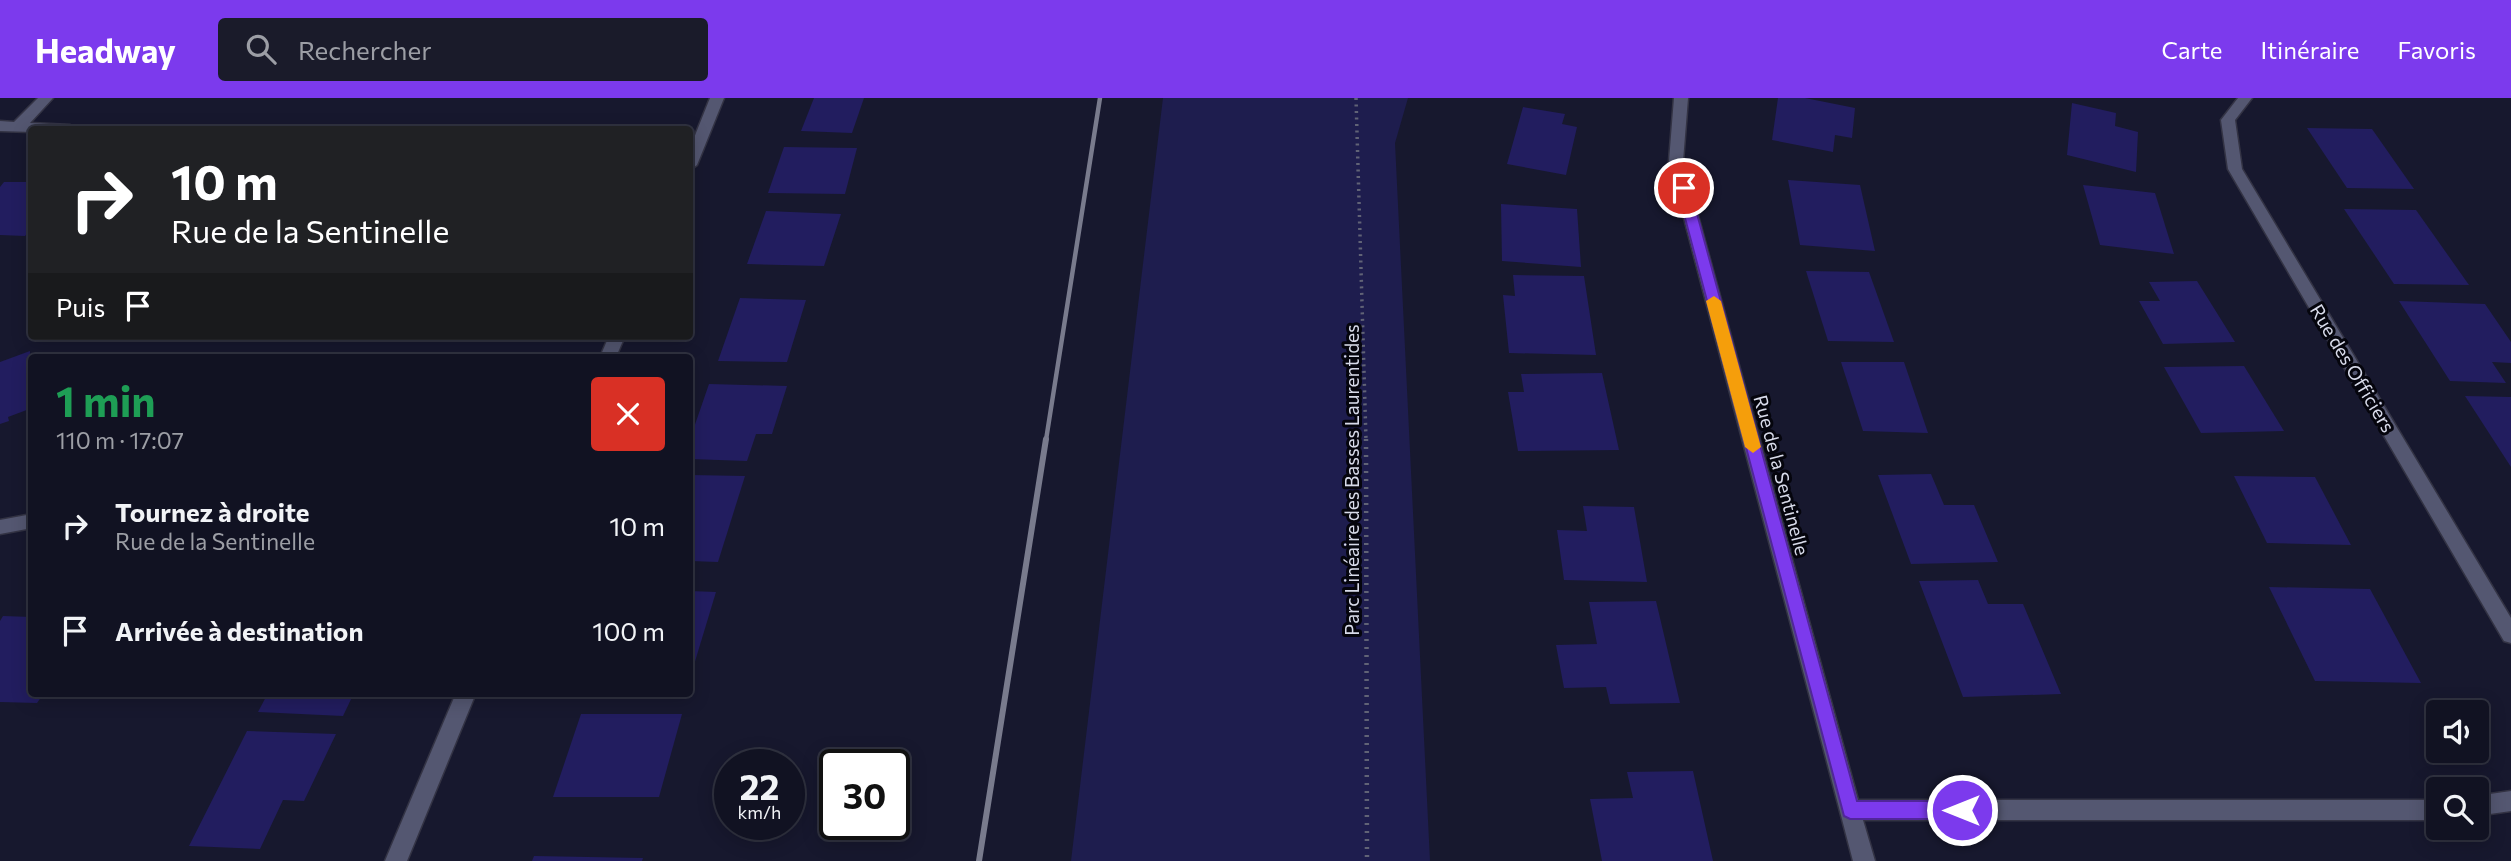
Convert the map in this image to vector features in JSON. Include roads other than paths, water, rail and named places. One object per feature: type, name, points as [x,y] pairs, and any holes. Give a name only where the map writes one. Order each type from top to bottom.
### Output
[{"type":"street","points":[[18,127],[46,98]]},
{"type":"street","points":[[694,144],[717,98]]},
{"type":"street","name":"Rue de la Sentinelle","points":[[1681,98],[1676,162],[1864,861]]},
{"type":"street","name":"Rue des Officiers","points":[[2245,98],[2228,120],[2235,169],[2511,635]]},
{"type":"street","points":[[0,126],[28,128]]},
{"type":"street","points":[[0,527],[28,522]]},
{"type":"street","points":[[396,861],[464,697]]},
{"type":"street","points":[[2489,804],[2511,801]]},
{"type":"street","points":[[1850,810],[2426,810]]},
{"type":"railway","points":[[1046,440],[1100,98]]},
{"type":"railway","points":[[979,861],[1046,439]]}]
